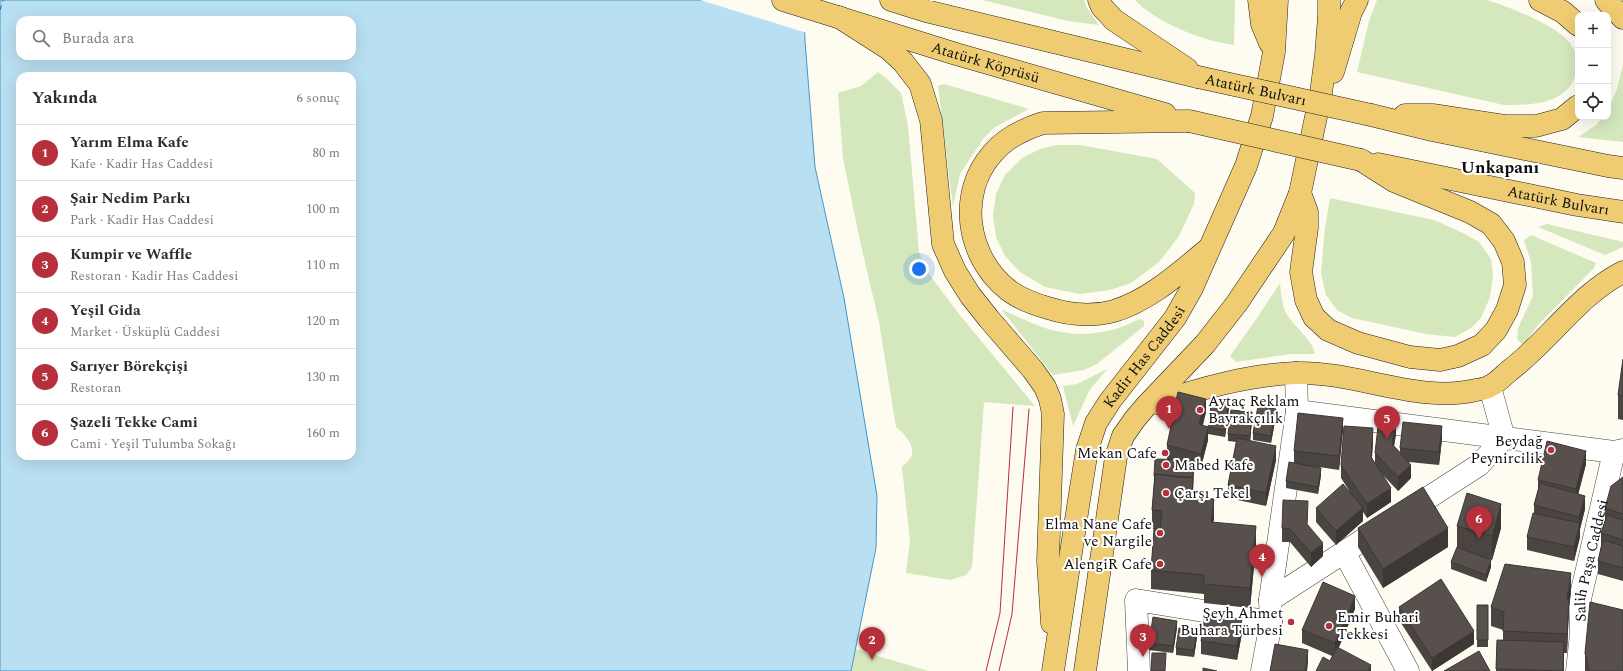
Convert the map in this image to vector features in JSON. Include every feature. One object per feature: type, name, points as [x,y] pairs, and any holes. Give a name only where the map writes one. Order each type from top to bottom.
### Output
[{"type":"main road","name":"Atatürk Köprüsü","points":[[783,0],[956,54],[1188,121]]},
{"type":"main road","name":"Atatürk Bulvarı","points":[[891,0],[933,12],[1198,77],[1502,145],[1623,168]]},
{"type":"main road","points":[[1099,0],[1102,7],[1114,20],[1198,77]]},
{"type":"main road","points":[[1259,0],[1262,24],[1274,52]]},
{"type":"main road","name":"Kadir Has Caddesi","points":[[1055,665],[1087,450],[1096,423],[1110,401],[1175,318],[1192,288],[1212,246],[1249,159],[1262,116],[1274,52],[1277,0]]},
{"type":"main road","name":"Kadir Has Caddesi","points":[[1085,671],[1116,458],[1123,436],[1146,406],[1205,344],[1237,303],[1284,233],[1300,193],[1320,93],[1326,55],[1329,16],[1328,0]]},
{"type":"main road","points":[[1320,93],[1334,72],[1351,12],[1357,0]]},
{"type":"main road","points":[[1540,0],[1563,12],[1575,22]]},
{"type":"main road","points":[[1606,0],[1623,18]]},
{"type":"main road","points":[[838,17],[889,49],[903,62],[920,84],[931,120],[944,244],[955,272],[989,320],[1033,370],[1045,387],[1050,399],[1053,414],[1048,560],[1055,665]]},
{"type":"main road","points":[[1371,115],[1434,115],[1506,126],[1536,126],[1562,118],[1575,108]]},
{"type":"main road","points":[[1188,121],[1043,123],[1028,128],[1013,136],[992,154],[980,172],[971,196],[970,222],[975,243],[987,269],[1007,290],[1031,303],[1059,312],[1087,316],[1114,310],[1149,295],[1212,246]]},
{"type":"main road","name":"Atatürk Bulvarı","points":[[1188,121],[1361,160],[1577,205],[1623,212]]},
{"type":"main road","points":[[1300,193],[1307,212],[1307,228],[1301,272],[1306,300],[1314,317],[1328,330],[1358,343],[1410,358],[1440,360],[1458,356],[1482,345],[1496,330],[1507,310],[1515,285],[1513,262],[1504,240],[1491,224],[1470,212],[1394,181],[1361,160]]},
{"type":"main road","points":[[1146,406],[1215,385],[1257,377],[1296,373],[1334,375],[1439,394],[1465,393],[1490,387],[1527,358],[1589,295],[1623,272]]},
{"type":"street","points":[[1262,671],[1271,622],[1270,600],[1297,411],[1296,373]]},
{"type":"street","points":[[1490,387],[1504,438]]},
{"type":"street","points":[[1297,411],[1618,451]]},
{"type":"street","points":[[1270,600],[1479,465],[1504,438]]},
{"type":"street","name":"Salih Paşa Caddesi","points":[[1577,671],[1581,634],[1580,599],[1618,451]]},
{"type":"street","points":[[1344,552],[1408,671]]},
{"type":"street","points":[[1580,599],[1602,608]]},
{"type":"street","points":[[1139,671],[1136,600],[1271,622]]},
{"type":"green space","points":[[982,0],[1084,0],[1087,8],[1099,25],[1068,21]]},
{"type":"green space","points":[[1135,0],[1235,0],[1234,45],[1208,40],[1183,31],[1149,12]]},
{"type":"green space","points":[[1377,0],[1487,0],[1532,17],[1564,37],[1570,43],[1575,52],[1575,74],[1566,91],[1558,97],[1537,103],[1504,105],[1357,72],[1369,21]]},
{"type":"green space","points":[[1623,64],[1623,142],[1578,137],[1596,125],[1600,120],[1611,120],[1611,103],[1617,89]]},
{"type":"green space","points":[[878,72],[901,93],[908,126],[919,252],[929,274],[959,314],[1035,406],[984,402],[972,567],[966,575],[950,580],[906,573],[910,541],[902,467],[911,457],[912,449],[906,436],[896,427],[879,322],[843,158],[838,93],[861,86]]},
{"type":"green space","points":[[944,84],[1029,109],[995,127],[983,139],[960,174],[953,207],[938,86]]},
{"type":"green space","points":[[1056,145],[1080,145],[1157,159],[1195,193],[1194,204],[1179,236],[1159,262],[1131,283],[1110,290],[1080,294],[1045,287],[1020,272],[1005,256],[996,237],[993,216],[996,194],[1005,175],[1022,158],[1040,149]]},
{"type":"green space","points":[[1330,198],[1434,220],[1479,242],[1491,259],[1493,275],[1490,297],[1481,318],[1471,328],[1455,337],[1426,334],[1352,318],[1337,310],[1326,295],[1321,273],[1325,228]]},
{"type":"green space","points":[[1547,224],[1623,242],[1623,247],[1605,255],[1538,227]]},
{"type":"green space","points":[[1531,235],[1596,263],[1594,268],[1538,325],[1523,345],[1517,339],[1518,328],[1533,296],[1531,262],[1524,240]]},
{"type":"green space","points":[[1280,283],[1285,311],[1288,317],[1310,343],[1315,354],[1291,354],[1236,362],[1230,356]]},
{"type":"green space","points":[[1001,309],[1042,327],[1067,333],[1096,333],[1112,330],[1140,319],[1144,321],[1144,326],[1097,364],[1084,370],[1053,375]]},
{"type":"green space","points":[[1107,369],[1089,391],[1073,426],[1063,386],[1077,384]]},
{"type":"green space","points":[[855,649],[928,671],[851,671]]},
{"type":"water","points":[[0,0],[804,0],[805,41],[815,167],[844,298],[877,496],[876,548],[851,671],[0,671]]},
{"type":"pier","points":[[700,0],[806,0],[807,33]]},
{"type":"building","points":[[1623,359],[1623,396],[1618,395]]},
{"type":"building","points":[[1178,392],[1206,399],[1199,424],[1208,427],[1201,454],[1167,445]]},
{"type":"building","points":[[1212,399],[1229,401],[1225,430],[1208,427]]},
{"type":"building","points":[[1258,406],[1276,409],[1271,436],[1253,433]]},
{"type":"building","points":[[1231,410],[1252,412],[1250,436],[1228,434]]},
{"type":"building","points":[[1298,413],[1343,418],[1339,456],[1294,451]]},
{"type":"building","points":[[1379,418],[1396,420],[1392,444],[1411,465],[1398,477],[1375,453]]},
{"type":"building","points":[[1403,422],[1442,426],[1439,452],[1400,448]]},
{"type":"building","points":[[1344,426],[1373,428],[1371,457],[1391,488],[1367,504],[1341,465]]},
{"type":"building","points":[[1237,438],[1276,446],[1266,493],[1228,485]]},
{"type":"building","points":[[1547,441],[1586,451],[1576,489],[1538,480]]},
{"type":"building","points":[[1155,459],[1194,460],[1193,477],[1177,477],[1155,474],[1154,476]]},
{"type":"building","points":[[1289,462],[1321,468],[1318,487],[1286,481]]},
{"type":"building","points":[[1155,474],[1193,478],[1192,497],[1214,499],[1211,522],[1256,526],[1250,588],[1204,584],[1204,575],[1151,570],[1154,529],[1160,530],[1162,511],[1152,510]]},
{"type":"building","points":[[1623,477],[1623,514],[1605,508],[1611,486]]},
{"type":"building","points":[[1540,483],[1585,496],[1579,517],[1534,505]]},
{"type":"building","points":[[1343,484],[1363,508],[1336,531],[1316,508]]},
{"type":"building","points":[[1423,487],[1448,528],[1383,569],[1358,528]]},
{"type":"building","points":[[1467,493],[1501,504],[1492,536],[1457,526]]},
{"type":"building","points":[[1283,500],[1308,501],[1307,524],[1323,543],[1311,553],[1290,529],[1282,528]]},
{"type":"building","points":[[1533,513],[1580,523],[1574,547],[1527,537]]},
{"type":"building","points":[[1607,515],[1623,520],[1623,540],[1601,533]]},
{"type":"building","points":[[1603,540],[1623,546],[1623,568],[1598,561]]},
{"type":"building","points":[[1457,547],[1491,560],[1486,575],[1451,562]]},
{"type":"building","points":[[1505,564],[1571,573],[1567,599],[1569,600],[1567,634],[1503,631],[1504,612],[1491,607]]},
{"type":"building","points":[[1441,579],[1474,631],[1432,658],[1399,607]]},
{"type":"building","name":"Emir Buhari Tekkesi","points":[[1323,582],[1355,596],[1335,643],[1302,630]]},
{"type":"building","points":[[1590,602],[1623,610],[1623,671],[1589,671],[1585,653]]},
{"type":"building","points":[[1477,605],[1488,605],[1488,640],[1477,640]]},
{"type":"building","points":[[1205,614],[1242,619],[1237,646],[1201,641]]},
{"type":"building","points":[[1153,617],[1177,621],[1173,646],[1149,643]]},
{"type":"building","points":[[1179,628],[1197,630],[1194,650],[1176,648]]},
{"type":"building","points":[[1497,640],[1564,642],[1563,671],[1496,669]]},
{"type":"building","points":[[1275,644],[1308,650],[1305,671],[1270,671]]},
{"type":"building","points":[[1337,647],[1371,665],[1368,671],[1316,671],[1323,657],[1330,661]]},
{"type":"building","points":[[1479,651],[1490,671],[1444,671]]},
{"type":"building","points":[[1152,653],[1166,653],[1165,671],[1151,671]]},
{"type":"building","points":[[1203,668],[1217,671],[1203,671]]},
{"type":"ferry route","points":[[0,10],[3,0]]},
{"type":"tram line","points":[[986,671],[1000,613],[1013,407]]},
{"type":"tram line","points":[[999,671],[1012,614],[1029,409]]},
{"type":"place","name":"Aytaç Reklam Bayrakçılık","points":[[1200,410]]},
{"type":"place","name":"Yarım Elma Kafe","points":[[1169,429]]},
{"type":"place","name":"Sarıyer Börekçişi","points":[[1387,439]]},
{"type":"place","name":"Beydağ Peynircilik","points":[[1551,450]]},
{"type":"place","name":"Mekan Cafe","points":[[1165,453]]},
{"type":"place","name":"Mabed Kafe","points":[[1166,465]]},
{"type":"place","name":"Çarşı Tekel","points":[[1166,493]]},
{"type":"place","name":"Elma Nane Cafe ve Nargile","points":[[1160,533]]},
{"type":"place","name":"Şazeli Tekke Cami","points":[[1479,539]]},
{"type":"place","name":"AlengiR Cafe","points":[[1160,564]]},
{"type":"place","name":"Yeşil Gida","points":[[1262,577]]},
{"type":"place","name":"Şeyh Ahmet Buhara Türbesi","points":[[1291,622]]},
{"type":"place","name":"Emir Buhari Tekkesi","points":[[1329,626]]},
{"type":"place","name":"Kumpir ve Waffle","points":[[1143,657]]},
{"type":"place","name":"Şair Nedim Parkı","points":[[872,660]]},
{"type":"district","name":"Unkapanı","points":[[1500,167]]}]
